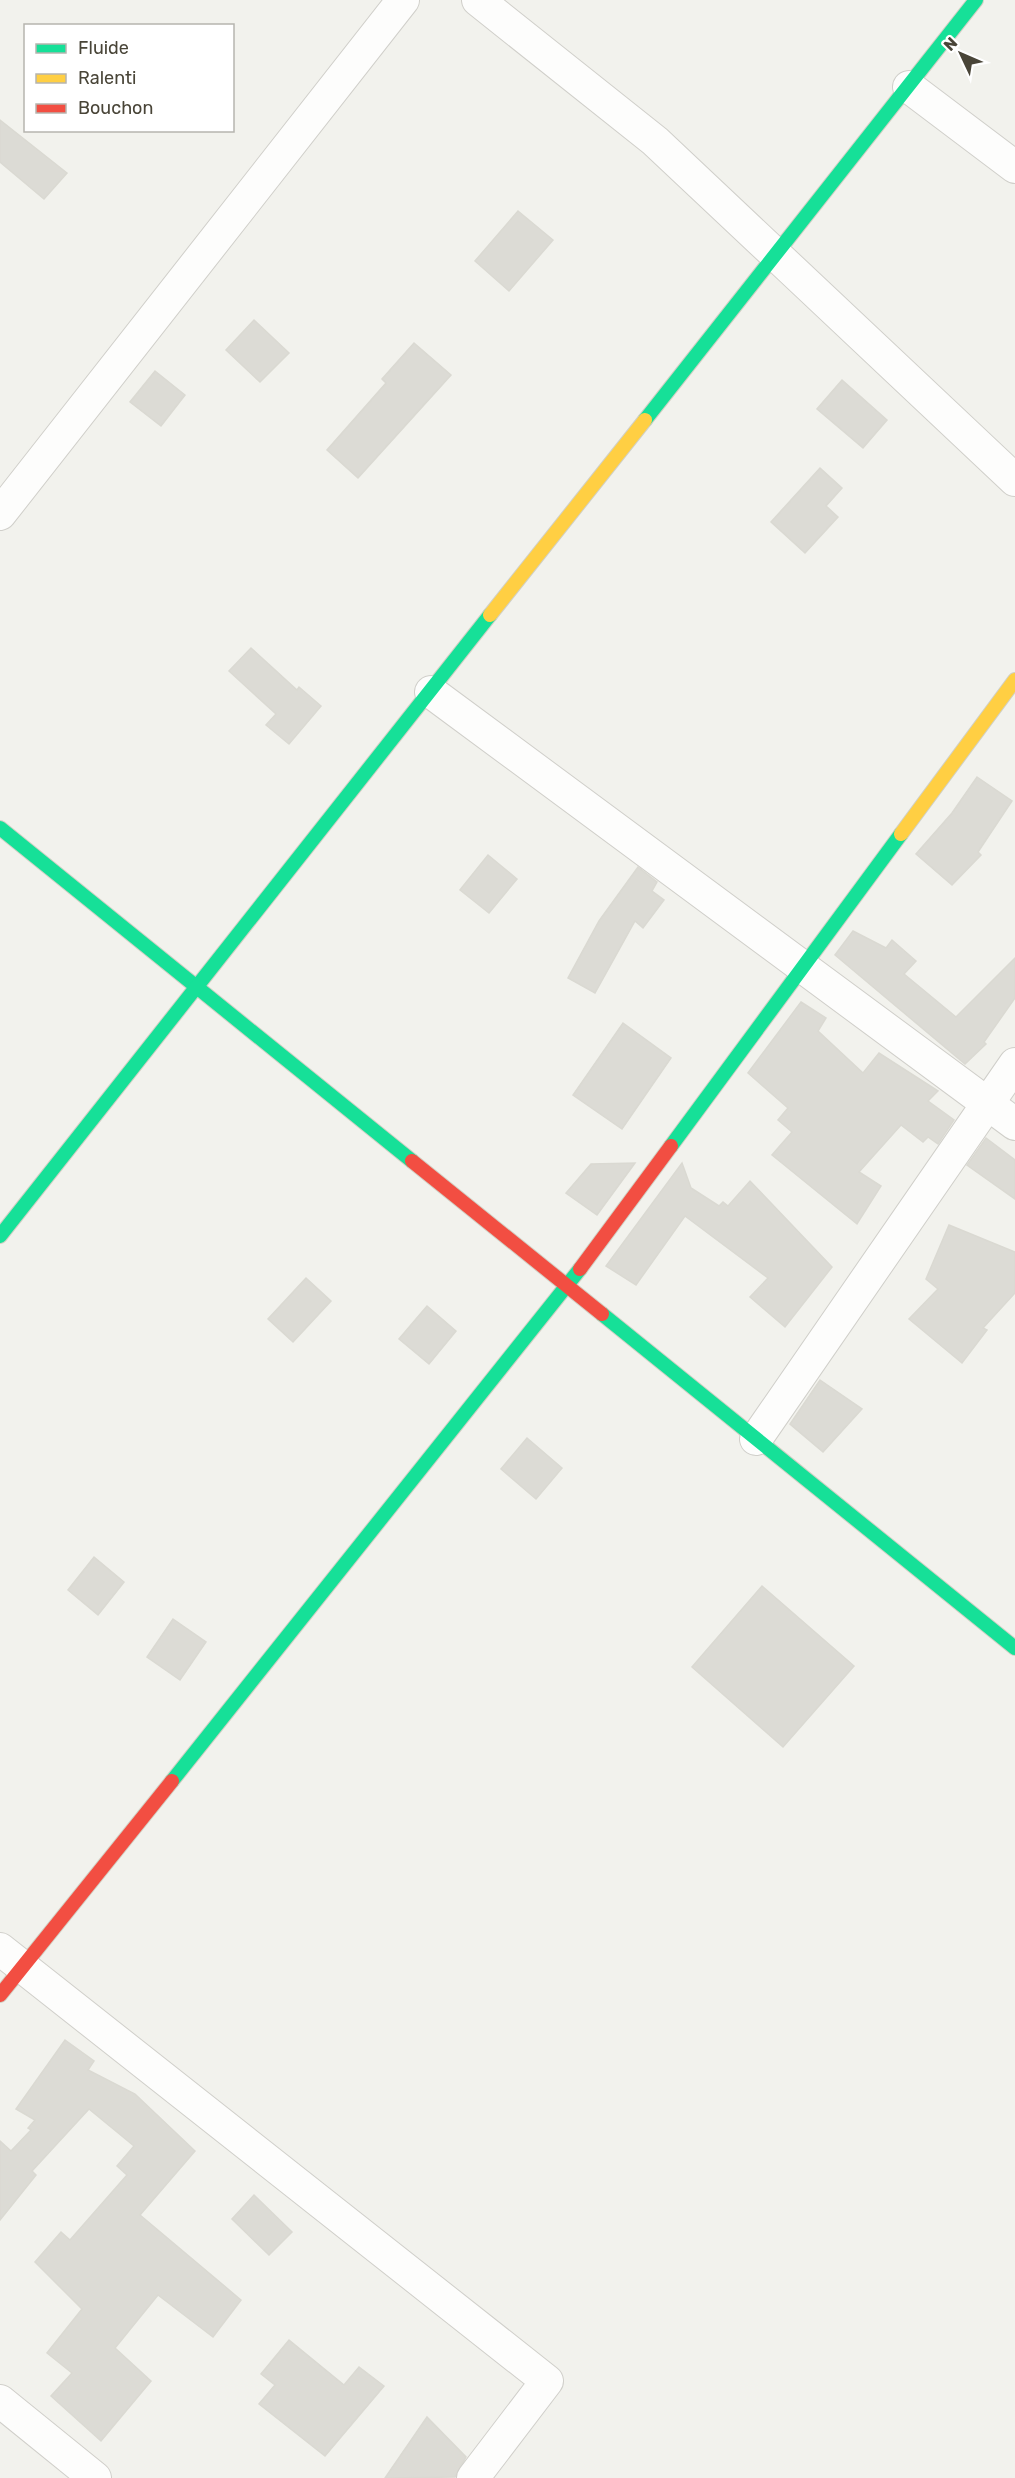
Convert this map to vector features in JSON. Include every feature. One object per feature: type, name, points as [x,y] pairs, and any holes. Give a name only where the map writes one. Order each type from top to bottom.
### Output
[{"type":"street","points":[[0,514],[403,0]]},
{"type":"street","points":[[478,0],[655,141],[1015,480]]},
{"type":"street","points":[[0,1236],[976,0]]},
{"type":"street","points":[[909,87],[1015,167]]},
{"type":"street","points":[[0,1995],[11,1958],[567,1287],[1015,680]]},
{"type":"street","points":[[431,692],[1015,1124]]},
{"type":"street","points":[[0,828],[1015,1648]]},
{"type":"street","points":[[756,1438],[1015,1064]]},
{"type":"street","points":[[11,1958],[547,2381],[473,2478]]},
{"type":"street","points":[[0,2401],[95,2478]]},
{"type":"building","points":[[0,120],[67,173],[44,199],[0,162]]},
{"type":"building","points":[[518,211],[553,240],[509,291],[475,261]]},
{"type":"building","points":[[254,320],[289,353],[260,382],[226,350]]},
{"type":"building","points":[[414,343],[451,375],[358,478],[327,450],[386,383],[382,379]]},
{"type":"building","points":[[155,371],[185,395],[161,426],[130,402]]},
{"type":"building","points":[[842,380],[887,420],[863,448],[817,409]]},
{"type":"building","points":[[820,468],[842,488],[826,506],[838,517],[805,553],[771,522]]},
{"type":"building","points":[[251,648],[297,690],[299,687],[321,706],[289,744],[266,725],[276,714],[229,671]]},
{"type":"building","points":[[977,777],[1012,801],[978,852],[981,855],[952,885],[916,854],[952,813]]},
{"type":"building","points":[[488,855],[517,879],[489,913],[460,890]]},
{"type":"building","points":[[638,867],[657,882],[652,891],[664,900],[643,928],[635,921],[595,993],[568,978],[599,921]]},
{"type":"building","points":[[853,931],[886,948],[892,940],[916,961],[904,974],[956,1017],[1015,958],[1015,998],[984,1042],[986,1044],[965,1064],[835,955]]},
{"type":"building","points":[[801,1002],[826,1018],[818,1031],[863,1073],[879,1053],[938,1091],[928,1101],[954,1120],[938,1144],[928,1137],[923,1142],[901,1125],[859,1172],[881,1186],[857,1224],[772,1155],[792,1132],[778,1120],[788,1108],[748,1073]]},
{"type":"building","points":[[623,1023],[671,1058],[622,1129],[573,1095]]},
{"type":"building","points":[[986,1138],[1015,1160],[1015,1199],[967,1165]]},
{"type":"building","points":[[635,1163],[597,1215],[566,1193],[591,1164]]},
{"type":"building","points":[[682,1163],[691,1188],[719,1206],[723,1202],[728,1206],[750,1181],[832,1267],[785,1327],[750,1297],[768,1278],[685,1216],[636,1285],[606,1266]]},
{"type":"building","points":[[949,1225],[1015,1252],[1015,1293],[983,1328],[987,1330],[962,1363],[909,1319],[938,1289],[926,1279]]},
{"type":"building","points":[[306,1278],[331,1301],[293,1342],[268,1319]]},
{"type":"building","points":[[427,1306],[456,1331],[429,1364],[399,1339]]},
{"type":"building","points":[[820,1380],[862,1409],[823,1452],[790,1424]]},
{"type":"building","points":[[527,1438],[562,1468],[536,1499],[501,1469]]},
{"type":"building","points":[[94,1557],[124,1582],[98,1615],[68,1590]]},
{"type":"building","points":[[762,1586],[854,1666],[783,1747],[692,1667]]},
{"type":"building","points":[[173,1619],[206,1642],[180,1680],[147,1657]]},
{"type":"building","points":[[65,2040],[94,2061],[88,2070],[135,2094],[195,2151],[140,2215],[241,2300],[213,2337],[158,2295],[115,2348],[151,2381],[101,2441],[51,2396],[72,2373],[47,2353],[82,2309],[35,2262],[61,2232],[70,2240],[127,2175],[117,2166],[134,2146],[89,2109],[32,2171],[36,2175],[0,2220],[0,2141],[11,2151],[31,2130],[28,2128],[35,2120],[16,2109]]},
{"type":"building","points":[[254,2195],[292,2232],[269,2255],[232,2219]]},
{"type":"building","points":[[289,2340],[344,2385],[359,2367],[384,2386],[325,2456],[259,2404],[275,2385],[261,2374]]},
{"type":"building","points":[[427,2417],[466,2457],[455,2477],[385,2478]]},
{"type":"traffic: fast","points":[[645,420],[976,0]]},
{"type":"traffic: fast","points":[[0,1236],[490,615]]},
{"type":"traffic: fast","points":[[0,828],[412,1161]]},
{"type":"traffic: fast","points":[[671,1146],[901,834]]},
{"type":"traffic: fast","points":[[172,1781],[580,1269]]},
{"type":"traffic: fast","points":[[602,1314],[1015,1648]]},
{"type":"traffic: slow","points":[[490,615],[645,420]]},
{"type":"traffic: slow","points":[[901,834],[1015,680]]},
{"type":"traffic: jam","points":[[580,1269],[671,1146]]},
{"type":"traffic: jam","points":[[412,1161],[602,1314]]},
{"type":"traffic: jam","points":[[0,1995],[172,1781]]}]
